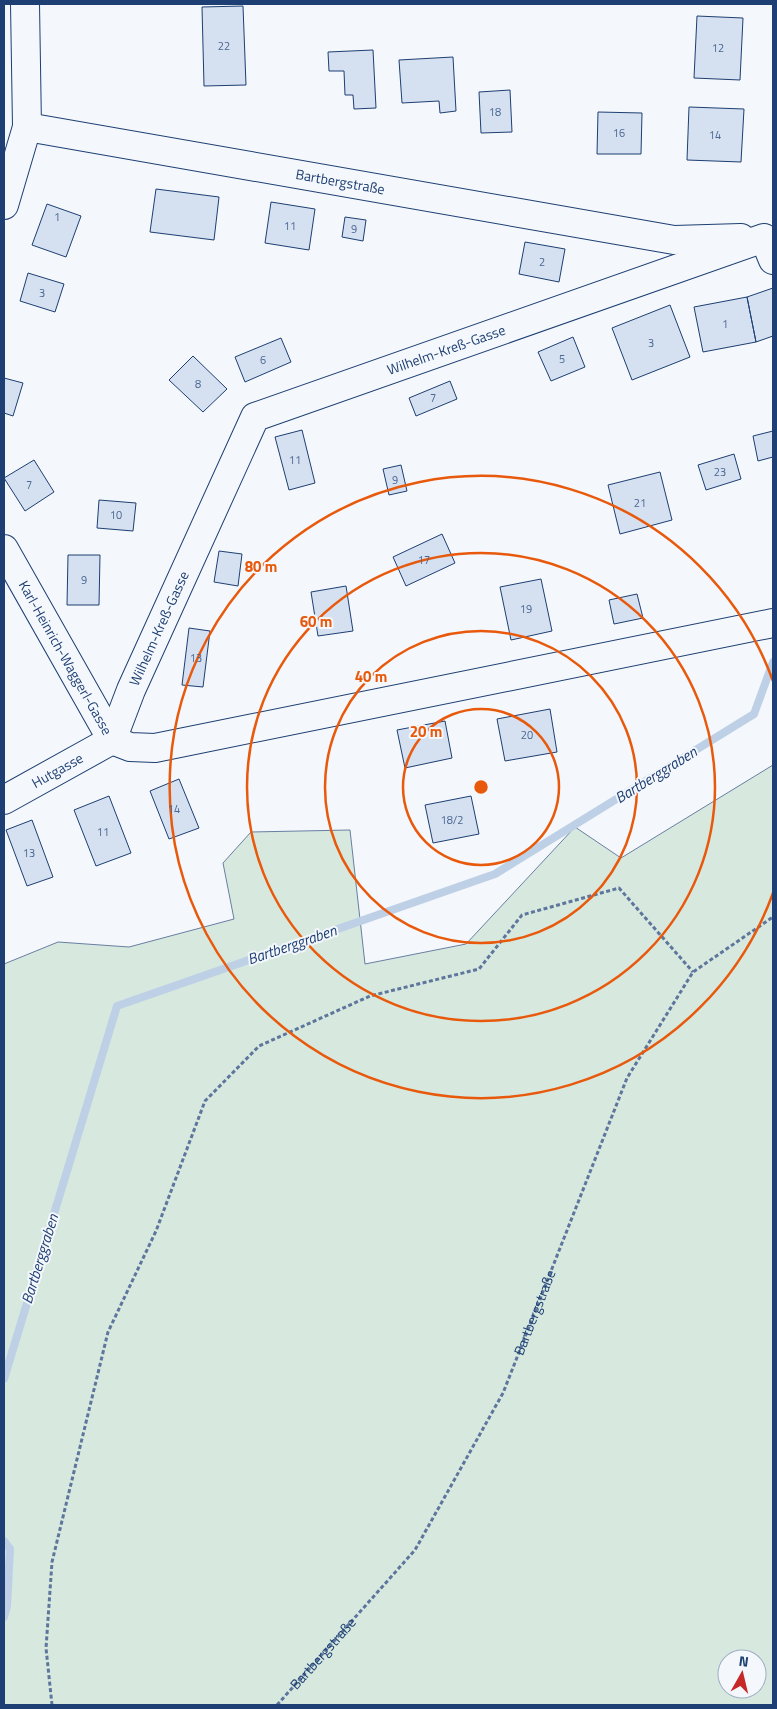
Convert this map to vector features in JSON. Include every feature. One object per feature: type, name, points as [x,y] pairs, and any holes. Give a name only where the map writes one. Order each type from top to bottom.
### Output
[{"type":"street","points":[[4,205],[27,127],[25,4]]},
{"type":"street","name":"Bartbergstraße","points":[[27,127],[674,240],[770,242]]},
{"type":"street","name":"Wilhelm-Kreß-Gasse","points":[[112,740],[131,690],[255,417],[770,242]]},
{"type":"street","name":"Karl-Heinrich-Waggerl-Gasse","points":[[4,548],[112,740]]},
{"type":"street","points":[[112,740],[130,747],[155,748],[773,623]]},
{"type":"street","name":"Hutgasse","points":[[4,800],[112,740]]},
{"type":"path","points":[[52,1705],[46,1648],[52,1562],[108,1332],[156,1231],[205,1101],[259,1046],[370,996],[479,969],[522,915],[619,888],[693,972]]},
{"type":"path","name":"Bartbergstraße","points":[[277,1705],[415,1550],[503,1393],[627,1078],[693,972],[773,917]]},
{"type":"shaded area","points":[[773,765],[773,1705],[4,1705],[4,964],[58,942],[129,947],[234,919],[223,863],[251,832],[350,830],[365,964],[466,944],[575,827],[621,858]]},
{"type":"building","points":[[243,6],[246,85],[204,86],[202,7]]},
{"type":"building","points":[[697,16],[743,18],[740,80],[694,78]]},
{"type":"building","points":[[373,50],[376,108],[354,109],[353,95],[345,95],[344,71],[329,71],[328,52]]},
{"type":"building","points":[[453,57],[456,111],[440,113],[439,101],[402,103],[399,60]]},
{"type":"building","points":[[510,90],[512,132],[481,133],[479,92]]},
{"type":"building","points":[[689,107],[744,109],[741,162],[687,160]]},
{"type":"building","points":[[598,112],[642,113],[641,154],[597,154]]},
{"type":"building","points":[[156,189],[219,197],[214,240],[150,232]]},
{"type":"building","points":[[271,202],[315,209],[309,250],[265,243]]},
{"type":"building","points":[[47,204],[81,216],[66,257],[32,245]]},
{"type":"building","points":[[345,217],[366,220],[363,241],[342,237]]},
{"type":"building","points":[[525,242],[565,249],[559,282],[519,274]]},
{"type":"building","points":[[28,273],[64,284],[55,312],[20,301]]},
{"type":"building","points":[[773,288],[773,336],[756,342],[747,297]]},
{"type":"building","points":[[747,297],[756,342],[703,352],[694,307]]},
{"type":"building","points":[[670,305],[690,357],[632,380],[612,328]]},
{"type":"building","points":[[573,337],[585,367],[551,381],[538,352]]},
{"type":"building","points":[[281,338],[291,362],[245,382],[235,357]]},
{"type":"building","points":[[193,356],[227,389],[203,412],[169,380]]},
{"type":"building","points":[[4,378],[23,383],[13,416],[4,413]]},
{"type":"building","points":[[450,381],[457,399],[416,416],[409,398]]},
{"type":"building","points":[[302,430],[315,483],[289,490],[275,437]]},
{"type":"building","points":[[773,431],[773,457],[758,461],[753,436]]},
{"type":"building","points":[[734,454],[741,479],[706,490],[698,465]]},
{"type":"building","points":[[34,460],[54,492],[25,511],[4,478]]},
{"type":"building","points":[[401,465],[407,491],[389,495],[383,469]]},
{"type":"building","points":[[660,472],[672,520],[620,534],[608,485]]},
{"type":"building","points":[[99,500],[136,503],[133,531],[97,528]]},
{"type":"building","points":[[442,534],[455,563],[406,586],[393,557]]},
{"type":"building","points":[[219,551],[242,554],[238,586],[214,582]]},
{"type":"building","points":[[68,555],[100,555],[99,605],[67,605]]},
{"type":"building","points":[[541,579],[552,631],[511,640],[500,587]]},
{"type":"building","points":[[346,586],[353,631],[318,636],[311,592]]},
{"type":"building","points":[[637,594],[643,618],[614,624],[609,600]]},
{"type":"building","points":[[189,628],[210,631],[203,687],[182,685]]},
{"type":"building","points":[[550,709],[557,752],[505,761],[497,719]]},
{"type":"building","points":[[445,721],[452,758],[405,768],[397,730]]},
{"type":"building","points":[[179,779],[199,828],[169,839],[150,791]]},
{"type":"building","points":[[109,796],[131,853],[96,866],[74,810]]},
{"type":"building","points":[[471,796],[479,834],[433,843],[425,805]]},
{"type":"building","points":[[32,820],[53,877],[27,886],[6,830]]},
{"type":"waterway","name":"Bartberggraben","points":[[4,1379],[117,1006],[495,874],[754,714],[773,662]]},
{"type":"waterway","name":"Bartberggraben","points":[[4,1541],[10,1549],[7,1606],[4,1617]]}]
